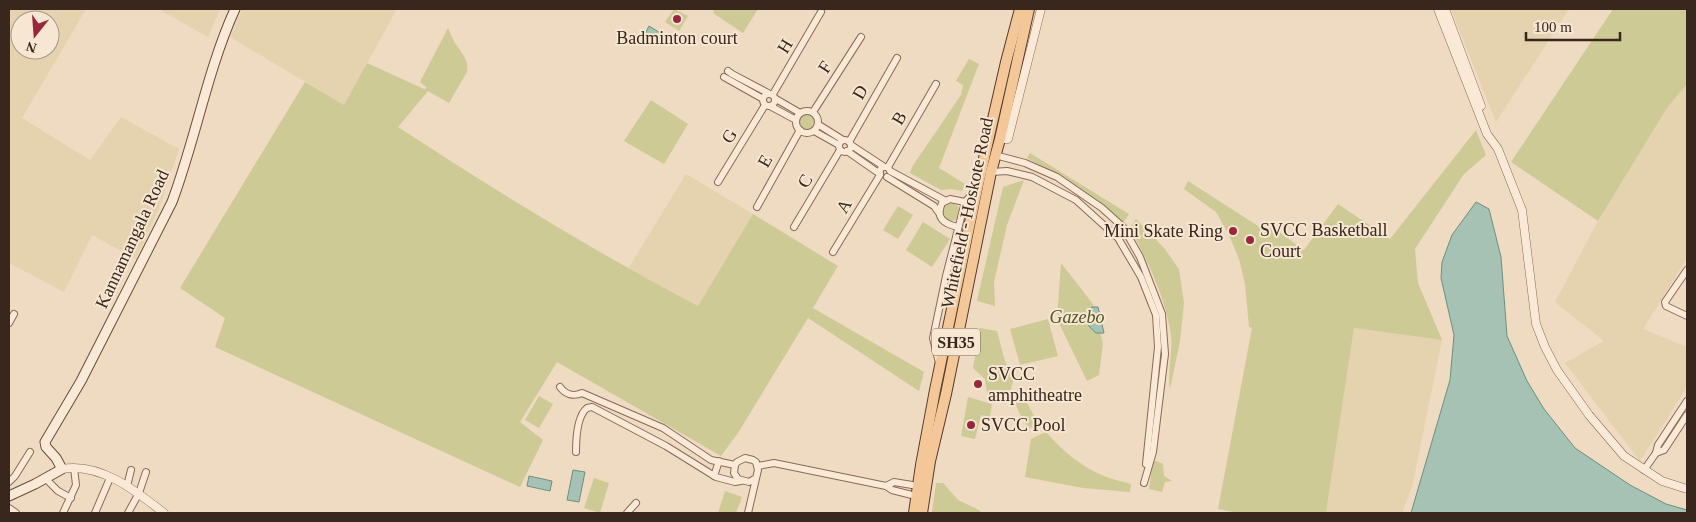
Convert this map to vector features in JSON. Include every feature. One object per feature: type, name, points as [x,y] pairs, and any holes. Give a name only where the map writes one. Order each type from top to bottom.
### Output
[{"type":"main road","name":"Kannamangala Road","points":[[62,469],[44,442],[81,381],[172,202],[183,173],[215,58],[235,9]]},
{"type":"main road","name":"Whitefield - Hoskote Road","points":[[922,513],[930,461],[946,394],[991,172],[1000,140],[1019,30],[1020,9]]},
{"type":"main road","name":"Whitefield - Hoskote Road","points":[[914,513],[935,390],[977,189],[1019,30],[1029,9]]},
{"type":"main road","points":[[935,390],[946,394]]},
{"type":"main road","points":[[9,496],[62,469]]},
{"type":"street","points":[[1000,140],[1008,139],[1041,9]]},
{"type":"street","points":[[1438,9],[1487,134],[1498,149],[1522,210],[1536,324],[1556,370],[1589,415],[1624,456],[1662,481],[1687,489]]},
{"type":"street","points":[[1445,9],[1491,133],[1491,138]]},
{"type":"street","name":"H","points":[[769,99],[821,12]]},
{"type":"street","name":"F","points":[[814,112],[861,37]]},
{"type":"street","name":"D","points":[[845,145],[897,58]]},
{"type":"street","points":[[728,71],[796,120]]},
{"type":"street","points":[[724,77],[800,113]]},
{"type":"street","name":"B","points":[[885,171],[936,84]]},
{"type":"street","name":"G","points":[[718,182],[769,99]]},
{"type":"street","points":[[807,110],[814,112],[818,118],[816,128],[807,134],[796,126],[796,120],[800,113],[807,110]]},
{"type":"street","points":[[816,128],[885,171],[934,206],[943,222],[958,227]]},
{"type":"street","name":"E","points":[[757,207],[800,130]]},
{"type":"street","name":"C","points":[[794,227],[845,145]]},
{"type":"street","points":[[991,172],[1007,172],[1032,177],[1076,200],[1118,238],[1141,277],[1156,315],[1158,347],[1144,483],[1152,452],[1165,354],[1162,314],[1140,257],[1123,227],[1102,208],[1057,177],[1025,163],[995,155]]},
{"type":"street","points":[[885,171],[944,200],[950,199],[965,202]]},
{"type":"street","name":"A","points":[[833,252],[885,171]]},
{"type":"street","points":[[940,367],[933,338],[946,276],[965,202],[977,189]]},
{"type":"street","points":[[939,213],[944,200]]},
{"type":"street","points":[[1687,270],[1665,304],[1687,316]]},
{"type":"street","points":[[9,323],[14,314]]},
{"type":"street","points":[[560,387],[567,394],[582,393],[664,428],[711,460],[735,465]]},
{"type":"street","points":[[1644,470],[1687,401]]},
{"type":"street","points":[[576,452],[576,439],[582,414],[587,408],[592,408],[666,446],[714,476],[735,482],[749,482],[756,478]]},
{"type":"street","points":[[1656,453],[1664,450],[1687,415]]},
{"type":"street","points":[[9,482],[30,452]]},
{"type":"street","points":[[741,481],[734,472],[735,465],[741,459],[749,458],[758,466],[758,470],[748,513]]},
{"type":"street","points":[[714,476],[718,461]]},
{"type":"street","points":[[758,466],[774,463],[886,486],[892,490],[917,491]]},
{"type":"street","points":[[63,513],[76,485],[74,468]]},
{"type":"street","points":[[62,469],[87,470],[110,478],[138,493],[164,513]]},
{"type":"street","points":[[127,486],[131,470]]},
{"type":"street","points":[[128,513],[146,472]]},
{"type":"street","points":[[45,478],[58,491],[71,498]]},
{"type":"street","points":[[95,513],[110,478]]},
{"type":"street","points":[[627,513],[636,503]]},
{"type":"street","points":[[9,508],[16,513]]},
{"type":"shaded area","points":[[9,9],[86,9],[60,53],[60,10],[10,10],[10,60],[56,60],[22,118],[90,160],[121,117],[179,149],[160,206],[136,259],[92,235],[64,292],[9,263]]},
{"type":"shaded area","points":[[158,9],[220,9],[208,37]]},
{"type":"shaded area","points":[[242,9],[397,9],[344,105],[230,37]]},
{"type":"shaded area","points":[[1451,9],[1569,9],[1496,122]]},
{"type":"shaded area","points":[[649,26],[662,34],[672,34],[678,40],[669,44],[657,42],[645,34]]},
{"type":"shaded area","points":[[1687,84],[1687,258],[1643,329],[1687,347],[1687,387],[1640,461],[1565,363],[1604,341],[1555,302],[1598,221],[1667,108]]},
{"type":"shaded area","points":[[686,174],[753,214],[698,306],[628,269]]},
{"type":"shaded area","points":[[1476,202],[1489,209],[1501,257],[1507,336],[1527,381],[1544,409],[1575,448],[1630,485],[1666,504],[1687,510],[1687,513],[1411,513],[1450,380],[1454,335],[1441,278],[1442,262],[1452,235]]},
{"type":"shaded area","points":[[1092,307],[1098,307],[1104,333],[1096,333],[1086,321],[1087,314]]},
{"type":"shaded area","points":[[1354,328],[1442,340],[1412,487],[1402,513],[1326,513]]},
{"type":"shaded area","points":[[573,470],[585,472],[579,502],[567,500]]},
{"type":"shaded area","points":[[529,476],[552,481],[550,491],[527,486]]},
{"type":"green space","name":"Badminton court","points":[[674,9],[688,16],[679,31],[665,22]]},
{"type":"green space","points":[[712,9],[758,9],[743,33],[713,13]]},
{"type":"green space","points":[[1613,9],[1687,10],[1687,84],[1667,108],[1598,221],[1511,162]]},
{"type":"green space","points":[[448,28],[454,42],[465,58],[467,72],[449,103],[428,91],[398,127],[546,220],[698,306],[753,214],[838,266],[813,308],[924,372],[919,391],[808,318],[738,433],[721,456],[557,362],[520,422],[543,440],[520,487],[215,347],[225,318],[180,288],[305,82],[344,105],[367,63],[424,89],[427,88],[420,82]]},
{"type":"green space","points":[[969,59],[979,64],[939,168],[965,184],[962,191],[941,190],[910,173],[912,167],[961,95],[963,85],[956,81]]},
{"type":"green space","points":[[651,100],[688,124],[664,164],[624,141]]},
{"type":"green space","points":[[804,114],[810,114],[815,119],[813,128],[804,130],[799,125],[799,119]]},
{"type":"green space","points":[[1476,130],[1486,155],[1464,174],[1415,249],[1418,283],[1442,340],[1354,328],[1326,513],[1238,513],[1218,509],[1252,328],[1249,327],[1245,284],[1239,259],[1229,235],[1216,212],[1184,189],[1188,181],[1269,233],[1271,226],[1304,250],[1338,204],[1390,239]]},
{"type":"green space","points":[[1030,153],[1129,214],[1122,225],[1070,183],[1027,158]]},
{"type":"green space","points":[[1024,180],[1007,225],[994,282],[995,306],[977,301],[1003,187]]},
{"type":"green space","points":[[951,203],[957,206],[960,212],[957,218],[951,221],[945,218],[942,212],[945,206]]},
{"type":"green space","points":[[898,206],[913,215],[898,239],[883,230]]},
{"type":"green space","points":[[1136,219],[1164,248],[1179,269],[1184,303],[1180,341],[1170,389],[1171,335],[1165,307],[1155,280],[1130,228]]},
{"type":"green space","points":[[923,222],[950,239],[932,267],[906,250]]},
{"type":"green space","name":"Gazebo","points":[[1061,263],[1093,304],[1103,343],[1099,375],[1087,381],[1057,319]]},
{"type":"green space","points":[[1048,319],[1058,356],[1020,365],[1010,329]]},
{"type":"green space","points":[[980,328],[997,331],[1005,361],[1014,378],[1009,396],[987,393],[985,379],[973,368]]},
{"type":"green space","points":[[1020,390],[1039,426],[1029,428],[1021,416],[1014,392]]},
{"type":"green space","points":[[539,396],[553,404],[539,428],[525,420]]},
{"type":"green space","name":"SVCC Pool","points":[[968,397],[992,404],[990,417],[981,415],[975,439],[961,436]]},
{"type":"green space","points":[[1046,432],[1065,451],[1087,468],[1107,477],[1131,484],[1130,492],[1083,488],[1025,477],[1031,439]]},
{"type":"green space","points":[[1153,461],[1163,464],[1164,476],[1172,481],[1165,482],[1162,492],[1149,489]]},
{"type":"green space","points":[[594,478],[609,483],[600,513],[584,508]]},
{"type":"green space","points":[[936,483],[943,483],[958,500],[982,513],[932,513]]},
{"type":"green space","points":[[725,491],[742,497],[736,513],[718,513]]},
{"type":"place","name":"Badminton court","points":[[677,19]]},
{"type":"place","name":"Mini Skate Ring","points":[[1233,231]]},
{"type":"place","name":"SVCC Basketball Court","points":[[1250,240]]},
{"type":"place","name":"SVCC amphitheatre","points":[[978,384]]},
{"type":"place","name":"SVCC Pool","points":[[971,425]]}]
